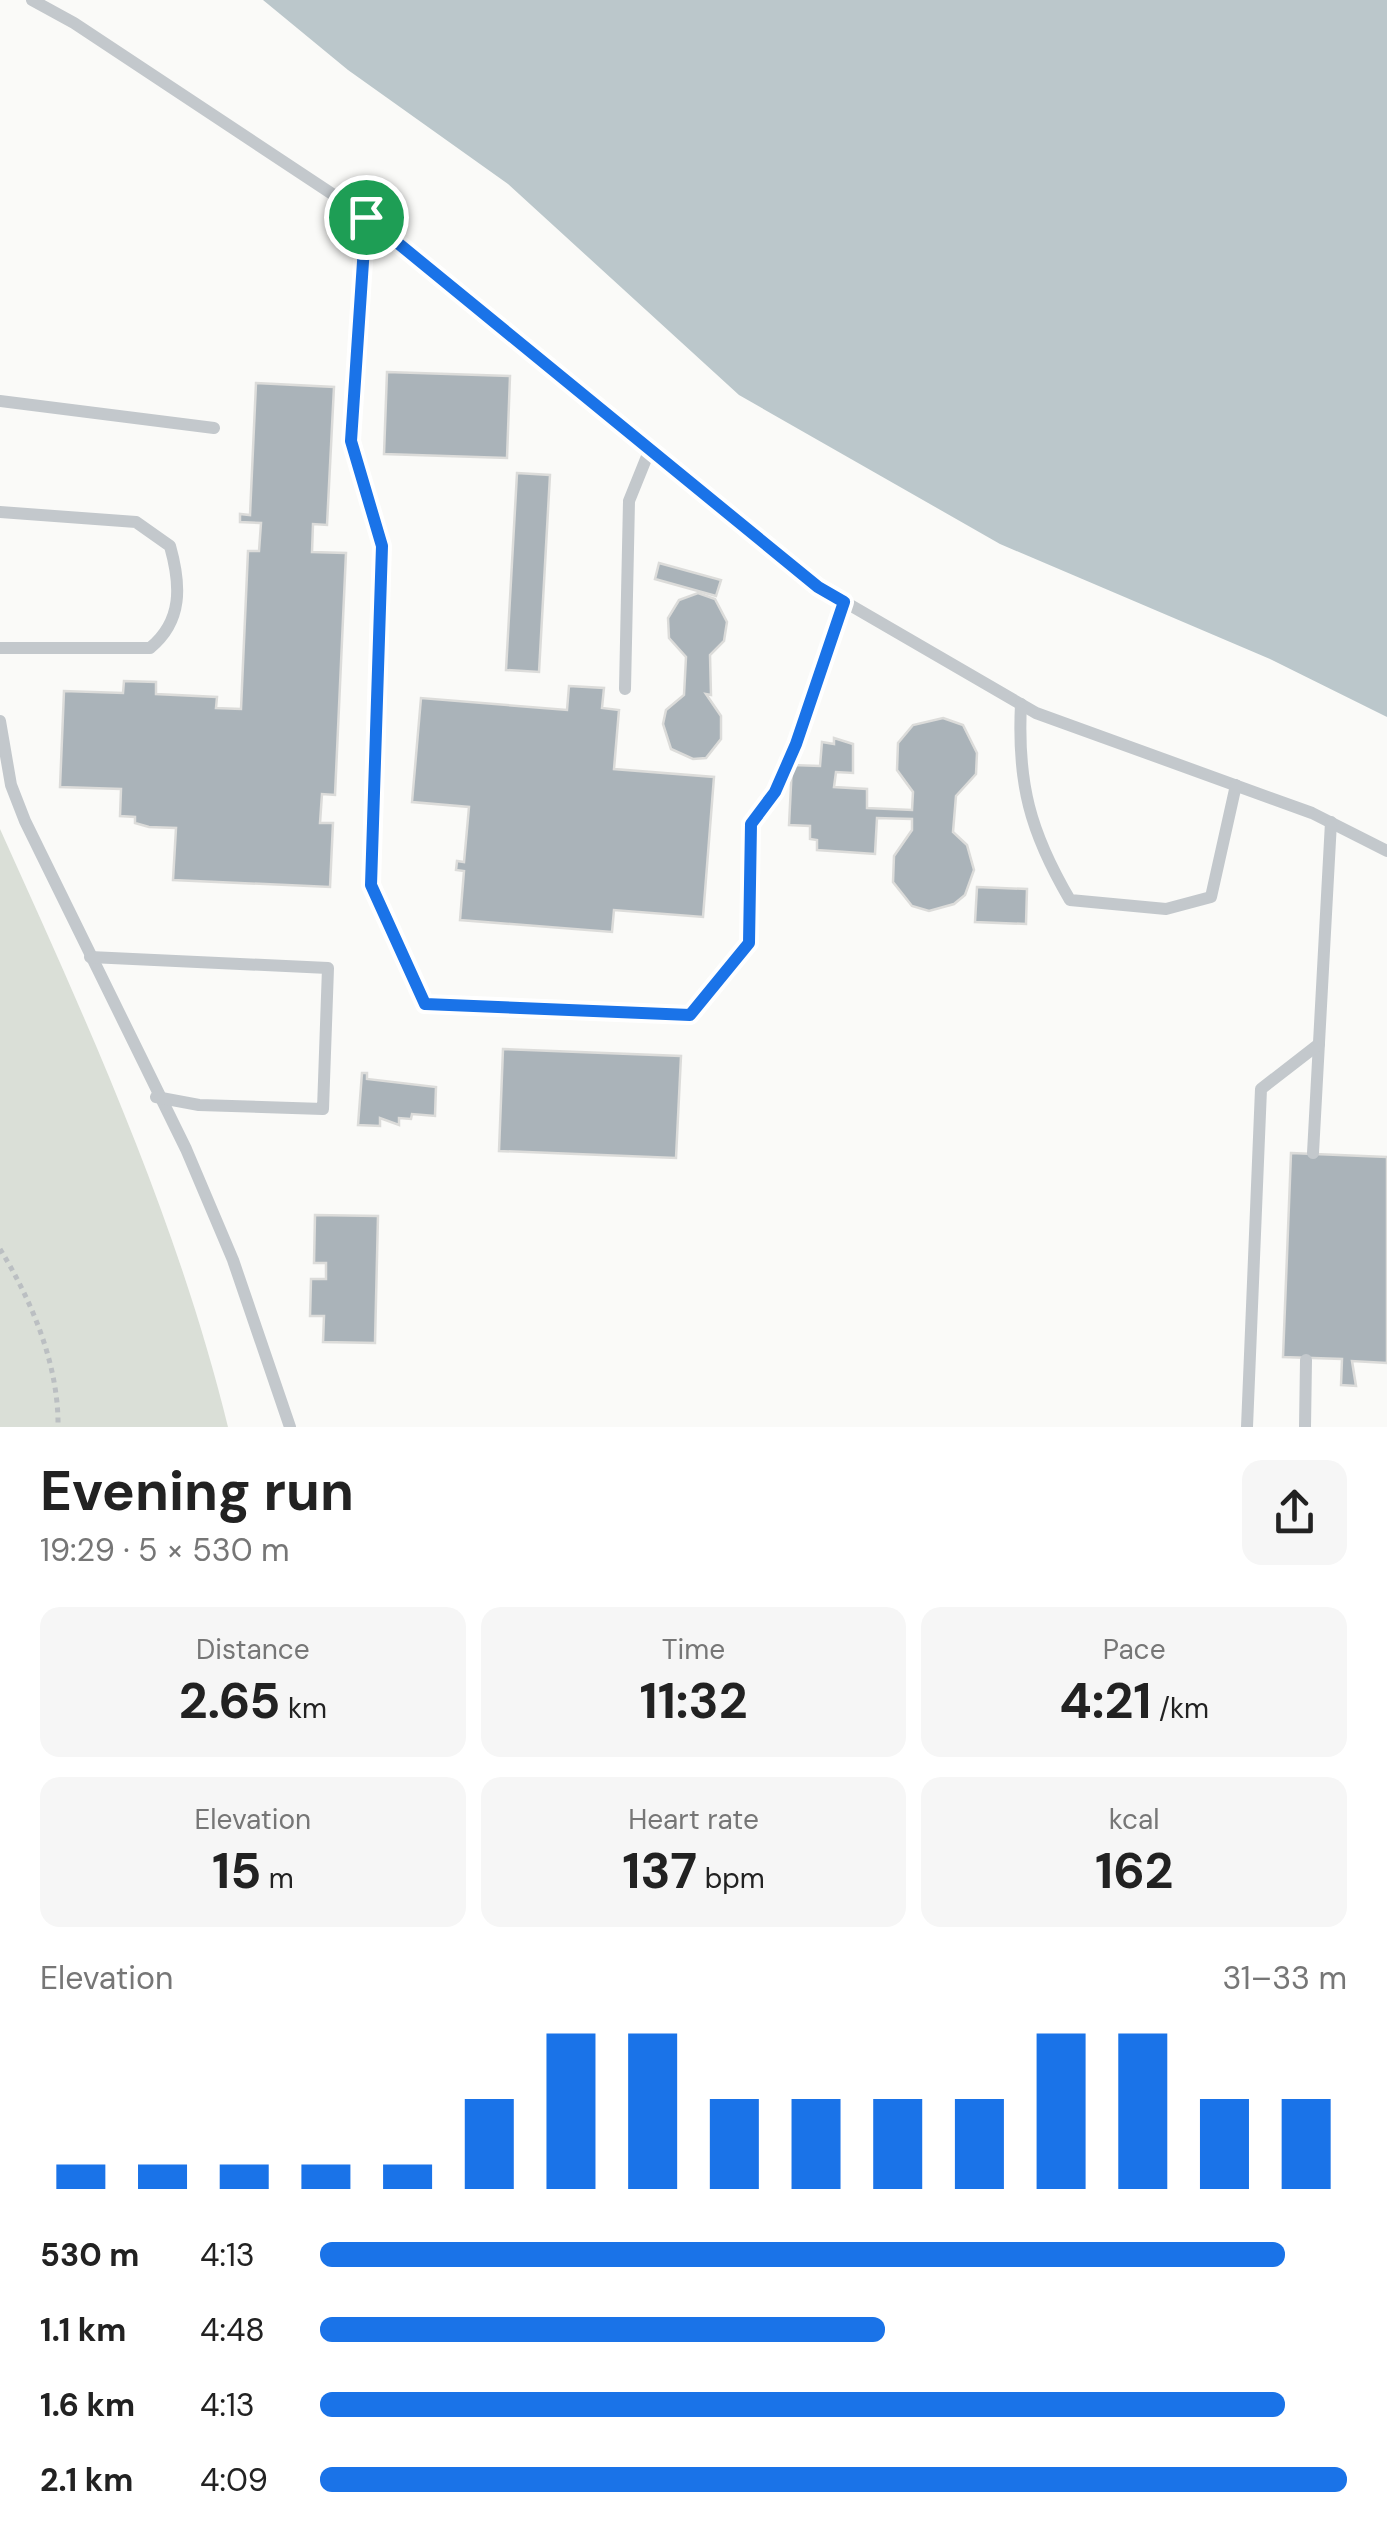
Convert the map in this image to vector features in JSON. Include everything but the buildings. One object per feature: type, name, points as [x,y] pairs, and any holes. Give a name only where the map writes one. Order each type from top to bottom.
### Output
[{"type":"lane","points":[[32,0],[74,23],[366,217],[818,587],[1021,704],[1332,822],[1387,851]]},
{"type":"lane","points":[[366,217],[351,441],[382,546],[371,885],[425,1004],[690,1015],[749,943],[751,824],[775,792],[796,744],[844,602]]},
{"type":"lane","points":[[0,401],[214,428]]},
{"type":"lane","points":[[624,688],[629,502],[650,449]]},
{"type":"lane","points":[[0,512],[136,522],[170,546],[178,576],[177,609],[167,634],[150,648],[0,648]]},
{"type":"lane","points":[[1021,704],[1018,764],[1042,852],[1070,900],[1166,909],[1211,896],[1236,785]]},
{"type":"lane","points":[[0,721],[11,785],[156,1096],[186,1149],[233,1260],[290,1427]]},
{"type":"lane","points":[[1313,1153],[1332,822]]},
{"type":"lane","points":[[90,958],[328,968],[323,1109],[199,1105],[156,1096]]},
{"type":"lane","points":[[1247,1427],[1261,1089],[1319,1044]]},
{"type":"lane","points":[[1305,1427],[1306,1360]]},
{"type":"path","points":[[0,1249],[22,1286],[46,1352],[59,1396],[58,1427]]},
{"type":"shaded area","points":[[263,0],[1387,0],[1387,717],[1270,659],[1000,544],[739,395],[508,184],[348,70]]},
{"type":"shaded area","points":[[0,829],[97,1049],[157,1198],[228,1427],[0,1427]]},
{"type":"route","points":[[366,217],[818,587],[844,602],[796,744],[775,792],[751,824],[749,943],[690,1015],[425,1004],[371,885],[382,546],[351,441],[366,217]]}]
